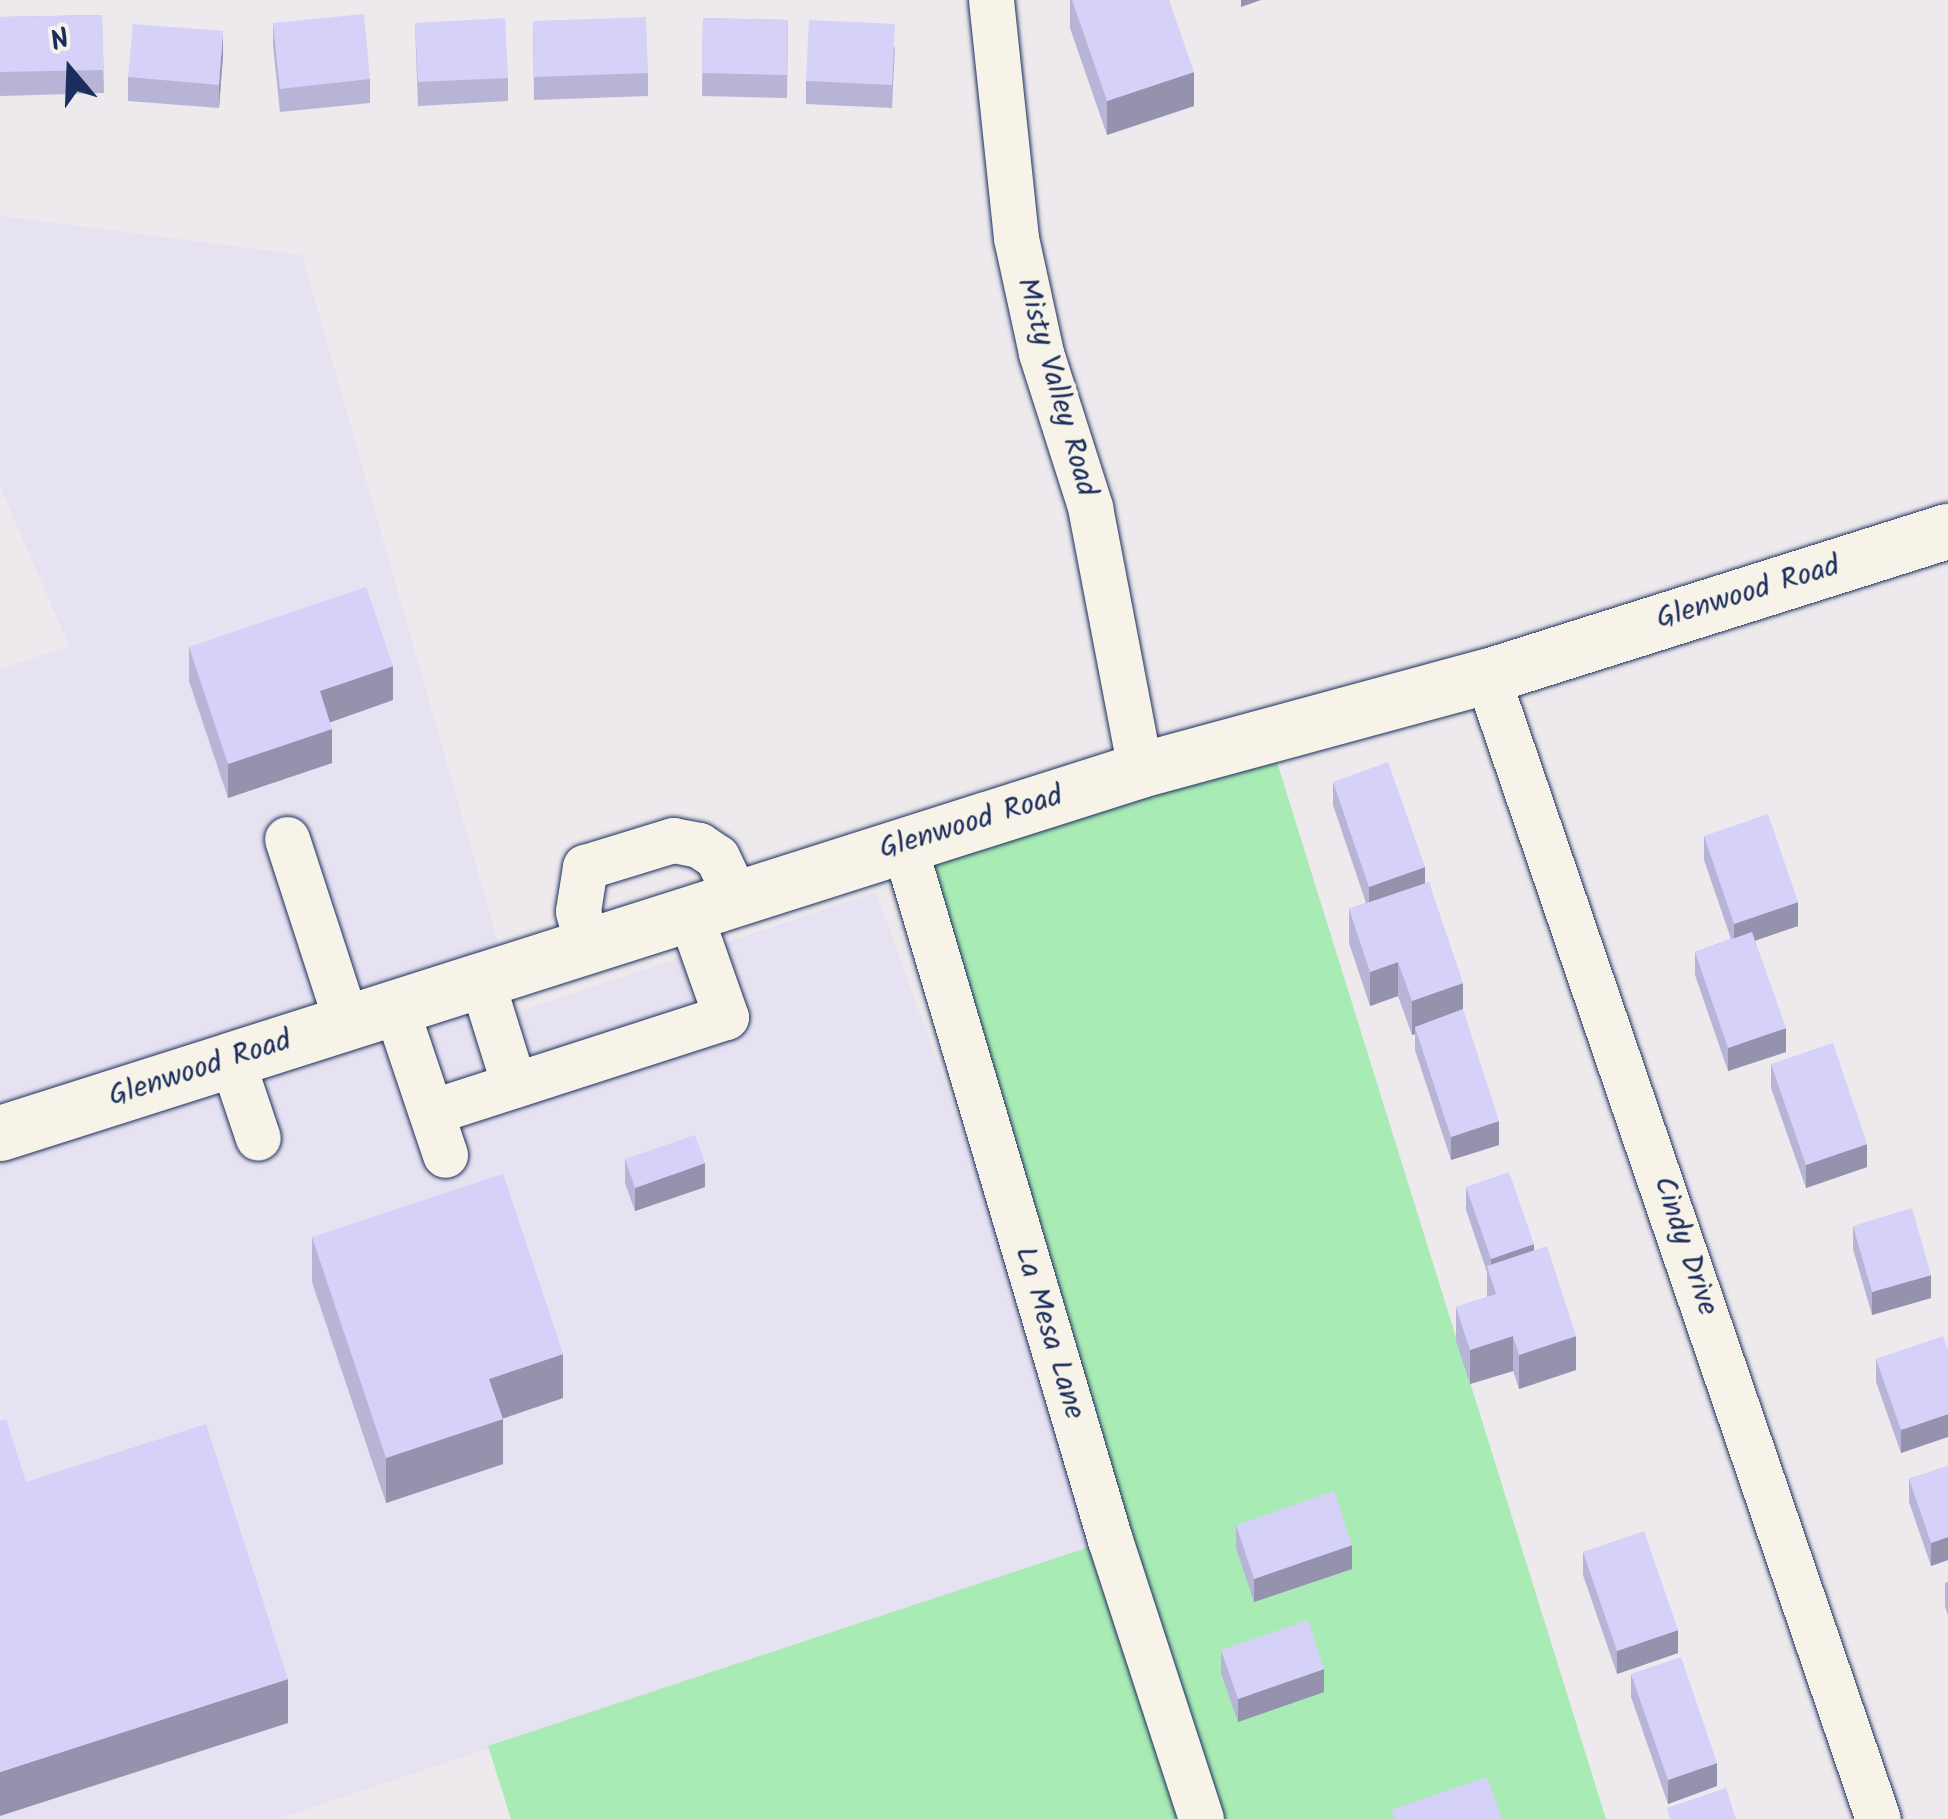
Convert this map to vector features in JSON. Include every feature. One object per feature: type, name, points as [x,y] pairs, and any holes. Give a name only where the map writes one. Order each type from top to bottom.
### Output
[{"type":"main road","name":"Glenwood Road","points":[[0,1133],[1140,770],[1487,676],[1948,531]]},
{"type":"street","name":"Misty Valley Road","points":[[992,0],[1016,238],[1041,353],[1090,507],[1140,770]]},
{"type":"street","name":"Cindy Drive","points":[[1487,676],[1878,1819]]},
{"type":"street","points":[[287,839],[370,1014],[431,1112],[445,1154]]},
{"type":"street","points":[[431,1112],[726,1017],[713,904],[717,857],[699,845],[673,840],[584,867],[578,911],[587,945]]},
{"type":"street","name":"La Mesa Lane","points":[[904,845],[1104,1522],[1201,1819]]},
{"type":"street","points":[[481,978],[514,1086]]},
{"type":"street","points":[[231,1058],[258,1138]]},
{"type":"shaded area","points":[[0,216],[302,255],[518,1012],[876,892],[1110,1540],[277,1819],[0,1819],[0,669],[69,646],[0,486]]},
{"type":"green space","points":[[1277,762],[1606,1819],[511,1819],[488,1746],[1110,1540],[916,859]]},
{"type":"building","points":[[1072,0],[1169,0],[1194,72],[1107,101]]},
{"type":"building","points":[[364,14],[370,79],[280,89],[273,23]]},
{"type":"building","points":[[102,15],[104,70],[0,72],[0,17]]},
{"type":"building","points":[[646,17],[648,73],[534,77],[533,21]]},
{"type":"building","points":[[505,18],[508,78],[418,82],[415,23]]},
{"type":"building","points":[[703,18],[788,20],[787,75],[702,73]]},
{"type":"building","points":[[809,20],[895,24],[892,85],[806,81]]},
{"type":"building","points":[[133,24],[223,31],[219,85],[128,77]]},
{"type":"building","points":[[366,587],[393,666],[320,691],[332,729],[228,764],[189,647]]},
{"type":"building","points":[[1388,762],[1425,867],[1369,887],[1333,782]]},
{"type":"building","points":[[1768,814],[1798,902],[1734,924],[1704,836]]},
{"type":"building","points":[[1429,882],[1463,983],[1412,1001],[1398,962],[1370,972],[1349,909]]},
{"type":"building","points":[[1752,932],[1786,1028],[1728,1048],[1695,952]]},
{"type":"building","points":[[1463,1009],[1499,1121],[1451,1137],[1415,1027]]},
{"type":"building","points":[[1833,1043],[1867,1144],[1806,1165],[1771,1064]]},
{"type":"building","points":[[695,1135],[705,1163],[635,1188],[625,1159]]},
{"type":"building","points":[[1509,1172],[1534,1244],[1491,1259],[1466,1187]]},
{"type":"building","points":[[503,1174],[563,1354],[489,1379],[503,1419],[386,1458],[312,1237]]},
{"type":"building","points":[[1912,1208],[1931,1275],[1872,1292],[1853,1226]]},
{"type":"building","points":[[1547,1246],[1576,1336],[1519,1355],[1513,1336],[1470,1350],[1456,1307],[1496,1294],[1487,1266]]},
{"type":"building","points":[[1943,1336],[1948,1351],[1948,1414],[1901,1430],[1876,1359]]},
{"type":"building","points":[[6,1419],[26,1482],[206,1424],[288,1679],[0,1772],[0,1421]]},
{"type":"building","points":[[1948,1466],[1948,1537],[1931,1543],[1909,1479]]},
{"type":"building","points":[[1334,1491],[1352,1545],[1254,1579],[1236,1525]]},
{"type":"building","points":[[1644,1531],[1678,1630],[1617,1651],[1583,1552]]},
{"type":"building","points":[[1308,1620],[1324,1669],[1238,1699],[1221,1650]]},
{"type":"building","points":[[1681,1657],[1717,1763],[1668,1780],[1631,1674]]},
{"type":"building","points":[[1487,1777],[1502,1819],[1395,1819],[1391,1810]]},
{"type":"building","points":[[1726,1788],[1736,1819],[1670,1819],[1667,1808]]}]
